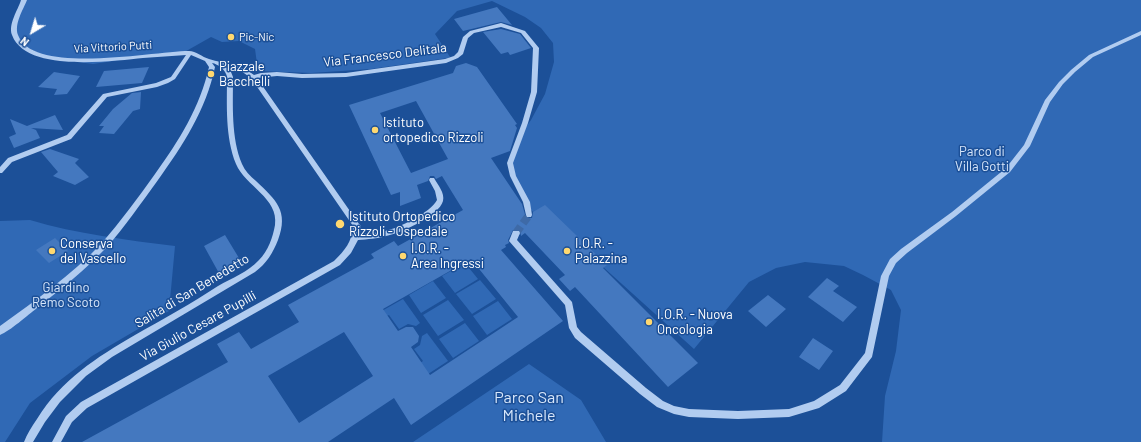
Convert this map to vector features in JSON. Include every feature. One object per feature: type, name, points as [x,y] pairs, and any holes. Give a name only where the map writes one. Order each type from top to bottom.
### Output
[{"type":"street","name":"Via Vittorio Putti","points":[[24,0],[14,29],[16,36],[31,51],[43,56],[80,60],[190,53],[206,60]]},
{"type":"street","name":"Via Francesco Delitala","points":[[253,77],[277,74],[302,76],[346,75],[446,61],[461,53],[466,37],[472,32],[501,25],[523,32],[536,48],[534,92],[510,163],[510,169],[513,179],[529,208],[529,215]]},
{"type":"street","points":[[516,232],[513,241],[569,304],[573,328],[578,335],[642,391],[660,404],[674,410],[689,413],[738,415],[788,414],[816,405],[842,388],[869,354],[885,276],[893,262],[904,250],[954,214],[1008,170],[1027,146],[1047,101],[1061,83],[1073,72],[1092,56],[1141,33]]},
{"type":"street","points":[[0,171],[10,160],[69,137],[104,95],[157,85],[173,78],[190,53]]},
{"type":"street","points":[[206,60],[238,67],[245,70],[253,77],[357,226],[357,236],[387,234],[418,219],[434,209],[440,203],[440,198],[438,190],[432,180]]},
{"type":"street","points":[[0,330],[64,282],[90,259],[114,233],[142,198],[182,139],[204,97],[212,67],[206,60]]},
{"type":"street","name":"Salita di San Benedetto","points":[[28,442],[43,416],[59,396],[94,364],[215,293],[261,263],[272,246],[277,231],[279,218],[276,208],[268,197],[249,179],[239,164],[230,117],[230,77],[229,73],[219,63]]},
{"type":"street","name":"Via Giulio Cesare Pupilli","points":[[56,442],[69,419],[84,405],[337,264],[351,250],[357,236]]},
{"type":"green space","name":"Parco di Villa Gotti","points":[[23,0],[1141,0],[1141,442],[882,442],[885,396],[896,351],[901,310],[891,290],[844,266],[805,262],[776,268],[749,282],[694,349],[602,266],[572,250],[529,208],[512,169],[515,142],[531,120],[545,94],[554,62],[553,43],[541,28],[525,17],[492,1],[457,11],[435,34],[450,57],[448,58],[371,69],[311,73],[258,71],[255,49],[239,41],[222,42],[211,37],[181,54],[167,53],[93,64],[47,58],[14,40],[15,19]]},
{"type":"green space","name":"Giardino Remo Scoto","points":[[30,220],[84,233],[175,246],[169,311],[92,356],[30,403],[5,442],[0,442],[0,221]]},
{"type":"green space","points":[[465,263],[478,279],[455,293],[442,276]]},
{"type":"green space","points":[[480,280],[496,299],[472,314],[456,294]]},
{"type":"green space","points":[[433,281],[446,298],[421,313],[409,295]]},
{"type":"green space","points":[[403,299],[420,323],[416,326],[408,324],[399,329],[389,315],[384,317],[380,312]]},
{"type":"green space","points":[[448,300],[464,320],[438,336],[423,315]]},
{"type":"green space","points":[[498,301],[512,319],[487,335],[473,316]]},
{"type":"green space","points":[[465,323],[479,341],[453,358],[439,339]]},
{"type":"green space","points":[[427,333],[448,361],[425,376],[417,365],[423,361],[414,349],[420,345],[422,336]]},
{"type":"green space","name":"Parco San Michele","points":[[529,364],[581,400],[606,442],[413,442]]},
{"type":"building","points":[[497,7],[512,25],[501,22],[463,31],[454,19]]},
{"type":"building","points":[[501,29],[520,34],[531,48],[510,55],[508,52],[501,54],[483,32]]},
{"type":"building","points":[[466,63],[477,67],[517,124],[515,125],[517,128],[510,151],[491,158],[522,204],[526,218],[532,218],[533,212],[545,205],[607,265],[603,268],[698,363],[668,387],[575,287],[570,291],[559,279],[565,275],[525,233],[521,236],[520,230],[513,230],[508,240],[509,243],[501,250],[563,321],[411,425],[394,398],[328,442],[82,442],[228,362],[217,344],[239,332],[251,349],[299,322],[288,305],[374,258],[371,254],[394,241],[398,246],[463,210],[442,176],[436,179],[434,176],[430,176],[428,181],[417,185],[421,198],[400,206],[400,192],[391,195],[349,105],[453,73],[456,66]],"holes":[[[416,101],[448,159],[411,173],[380,113]],[[471,259],[518,317],[430,375],[411,347],[418,342],[419,336],[413,327],[406,327],[398,331],[383,309]],[[344,332],[373,376],[299,423],[268,376]]]},
{"type":"building","points":[[149,67],[142,83],[96,87],[104,71]]},
{"type":"building","points":[[54,72],[80,76],[67,94],[54,95],[57,89],[38,87]]},
{"type":"building","points":[[141,92],[140,109],[133,111],[114,134],[99,133],[104,126],[99,126],[113,109],[132,93]]},
{"type":"building","points":[[55,115],[63,130],[31,128],[36,130],[40,138],[14,148],[9,137],[16,134],[10,119],[27,126]]},
{"type":"building","points":[[50,149],[79,159],[75,163],[89,177],[75,185],[53,176],[58,172],[41,152]]},
{"type":"building","points":[[225,235],[242,263],[220,275],[204,246]]},
{"type":"building","name":"Conserva del Vascello","points":[[55,238],[68,251],[49,263],[36,250]]},
{"type":"building","points":[[827,278],[839,286],[833,291],[857,307],[843,322],[808,297]]},
{"type":"building","points":[[768,295],[786,309],[766,327],[748,311]]},
{"type":"building","points":[[813,338],[833,351],[819,370],[799,357]]},
{"type":"tunnel","points":[[516,233],[529,215]]},
{"type":"place","name":"Pic-Nic","points":[[231,37]]},
{"type":"place","name":"Piazzale Bacchelli","points":[[211,74]]},
{"type":"place","name":"Istituto ortopedico Rizzoli","points":[[375,130]]},
{"type":"place","name":"Istituto Ortopedico Rizzoli - Ospedale","points":[[340,224]]},
{"type":"place","name":"Conserva del Vascello","points":[[52,251]]},
{"type":"place","name":"I.O.R. - Palazzina","points":[[567,251]]},
{"type":"place","name":"I.O.R. - Area Ingressi","points":[[403,256]]},
{"type":"place","name":"I.O.R. - Nuova Oncologia","points":[[649,322]]}]
